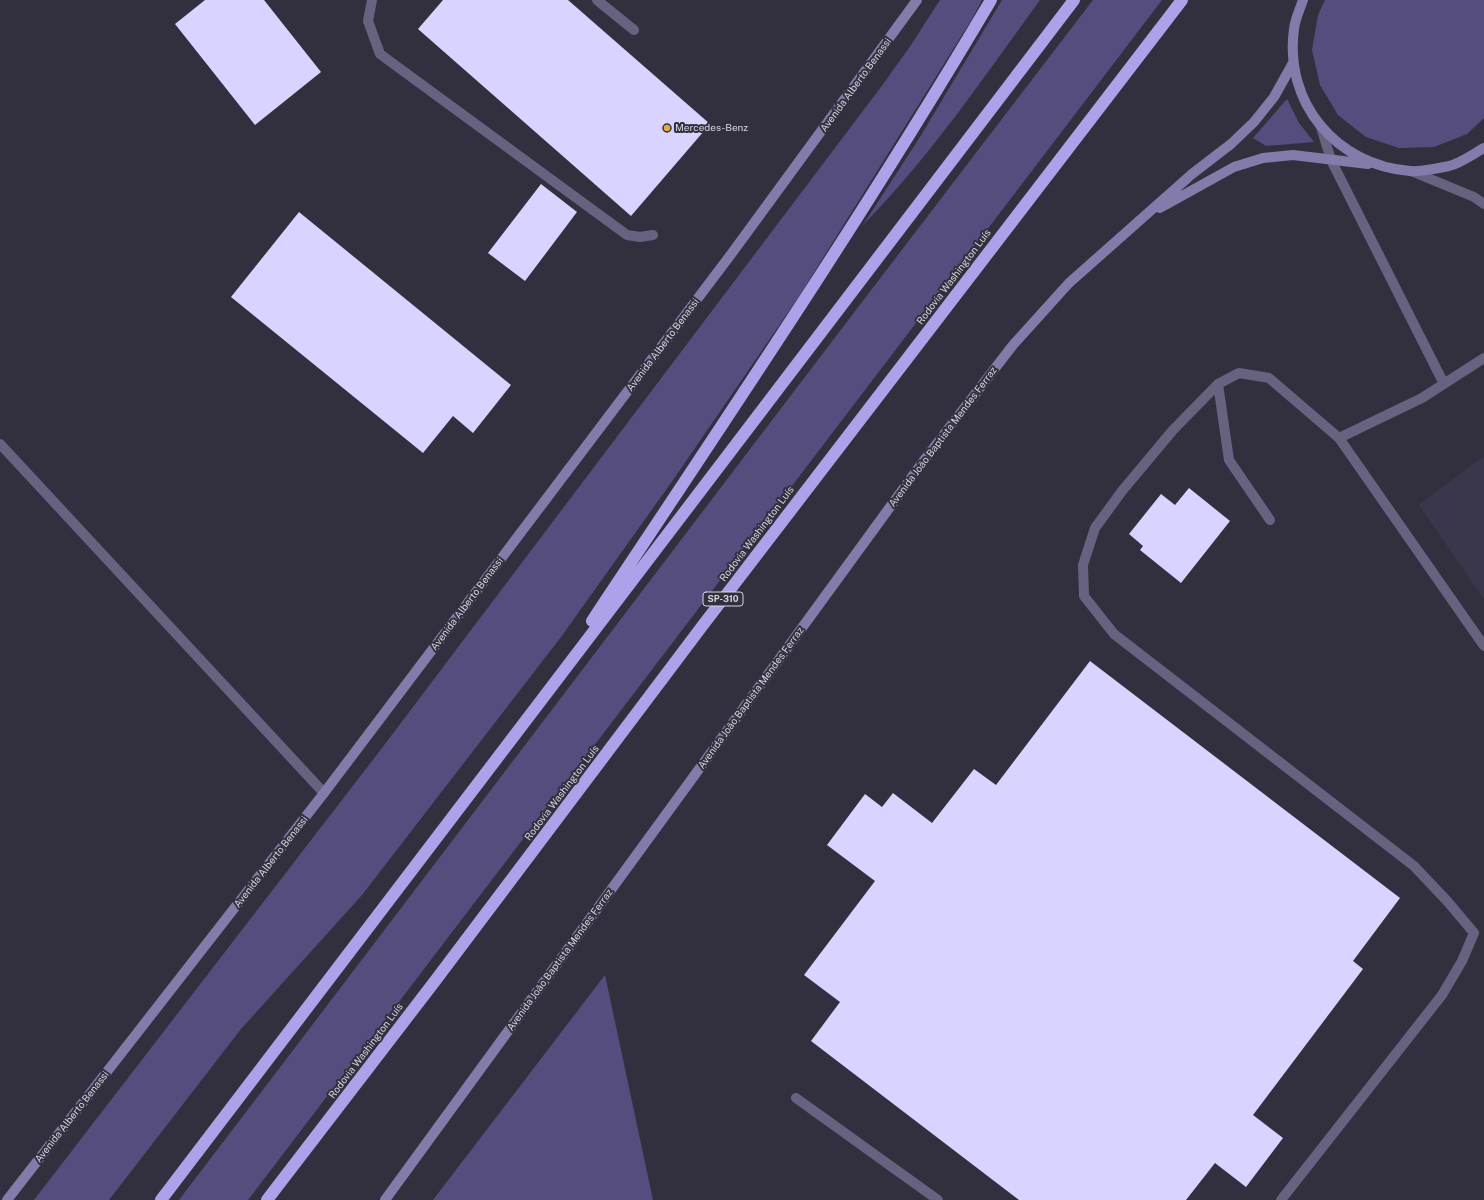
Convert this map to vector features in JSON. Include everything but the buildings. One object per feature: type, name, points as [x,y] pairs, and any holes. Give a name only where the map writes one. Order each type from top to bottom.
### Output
[{"type":"highway","points":[[529,716],[808,294],[952,66],[991,0]]},
{"type":"highway","points":[[161,1200],[1074,0]]},
{"type":"highway","name":"Rodovia Washington Luís","points":[[267,1200],[440,975],[703,625],[1182,0]]},
{"type":"main road","name":"Avenida Alberto Benassi","points":[[7,1200],[324,793],[732,253],[917,0]]},
{"type":"main road","points":[[1303,0],[1294,28],[1293,63],[1303,98],[1321,127],[1345,149],[1375,164],[1411,171],[1450,166],[1484,148]]},
{"type":"main road","name":"Avenida João Baptista Mendes Ferraz","points":[[385,1200],[925,459],[1013,345],[1069,283],[1192,174],[1231,144],[1254,122],[1274,97],[1293,63]]},
{"type":"main road","name":"Avenida João Baptista Mendes Ferraz","points":[[1143,218],[1228,170],[1263,158],[1293,155],[1375,164]]},
{"type":"street","points":[[372,0],[368,21],[380,54],[627,235],[640,238],[653,235]]},
{"type":"street","points":[[597,0],[634,30]]},
{"type":"street","points":[[1321,127],[1331,160],[1444,384]]},
{"type":"street","points":[[1411,171],[1474,196],[1484,204]]},
{"type":"street","points":[[1340,438],[1422,398],[1484,358]]},
{"type":"street","points":[[1281,1200],[1442,995],[1462,960],[1479,935],[1414,866],[1114,634],[1084,596],[1083,565],[1096,528],[1122,491],[1173,430],[1218,384],[1239,373],[1269,378],[1340,438],[1484,646]]},
{"type":"street","points":[[1218,384],[1229,460],[1270,520]]},
{"type":"street","points":[[0,444],[324,793]]},
{"type":"street","points":[[796,1098],[938,1200]]},
{"type":"shaded area","points":[[940,0],[982,0],[972,19],[798,298],[673,480],[561,637],[362,895],[241,1029],[109,1200],[34,1200],[382,748],[884,83]]},
{"type":"shaded area","points":[[1002,0],[1040,0],[934,144],[888,199],[863,225],[920,137]]},
{"type":"shaded area","points":[[1093,0],[1162,0],[248,1200],[179,1200],[864,300]]},
{"type":"shaded area","points":[[1325,0],[1484,0],[1484,118],[1467,134],[1434,147],[1399,148],[1366,137],[1338,115],[1320,85],[1312,50],[1318,15]]},
{"type":"shaded area","points":[[1287,99],[1299,123],[1314,142],[1266,146],[1253,138]]},
{"type":"shaded area","points":[[1484,456],[1484,599],[1419,505]]},
{"type":"shaded area","points":[[605,975],[653,1200],[433,1200]]},
{"type":"place","name":"Mercedes-Benz","points":[[667,128]]}]
